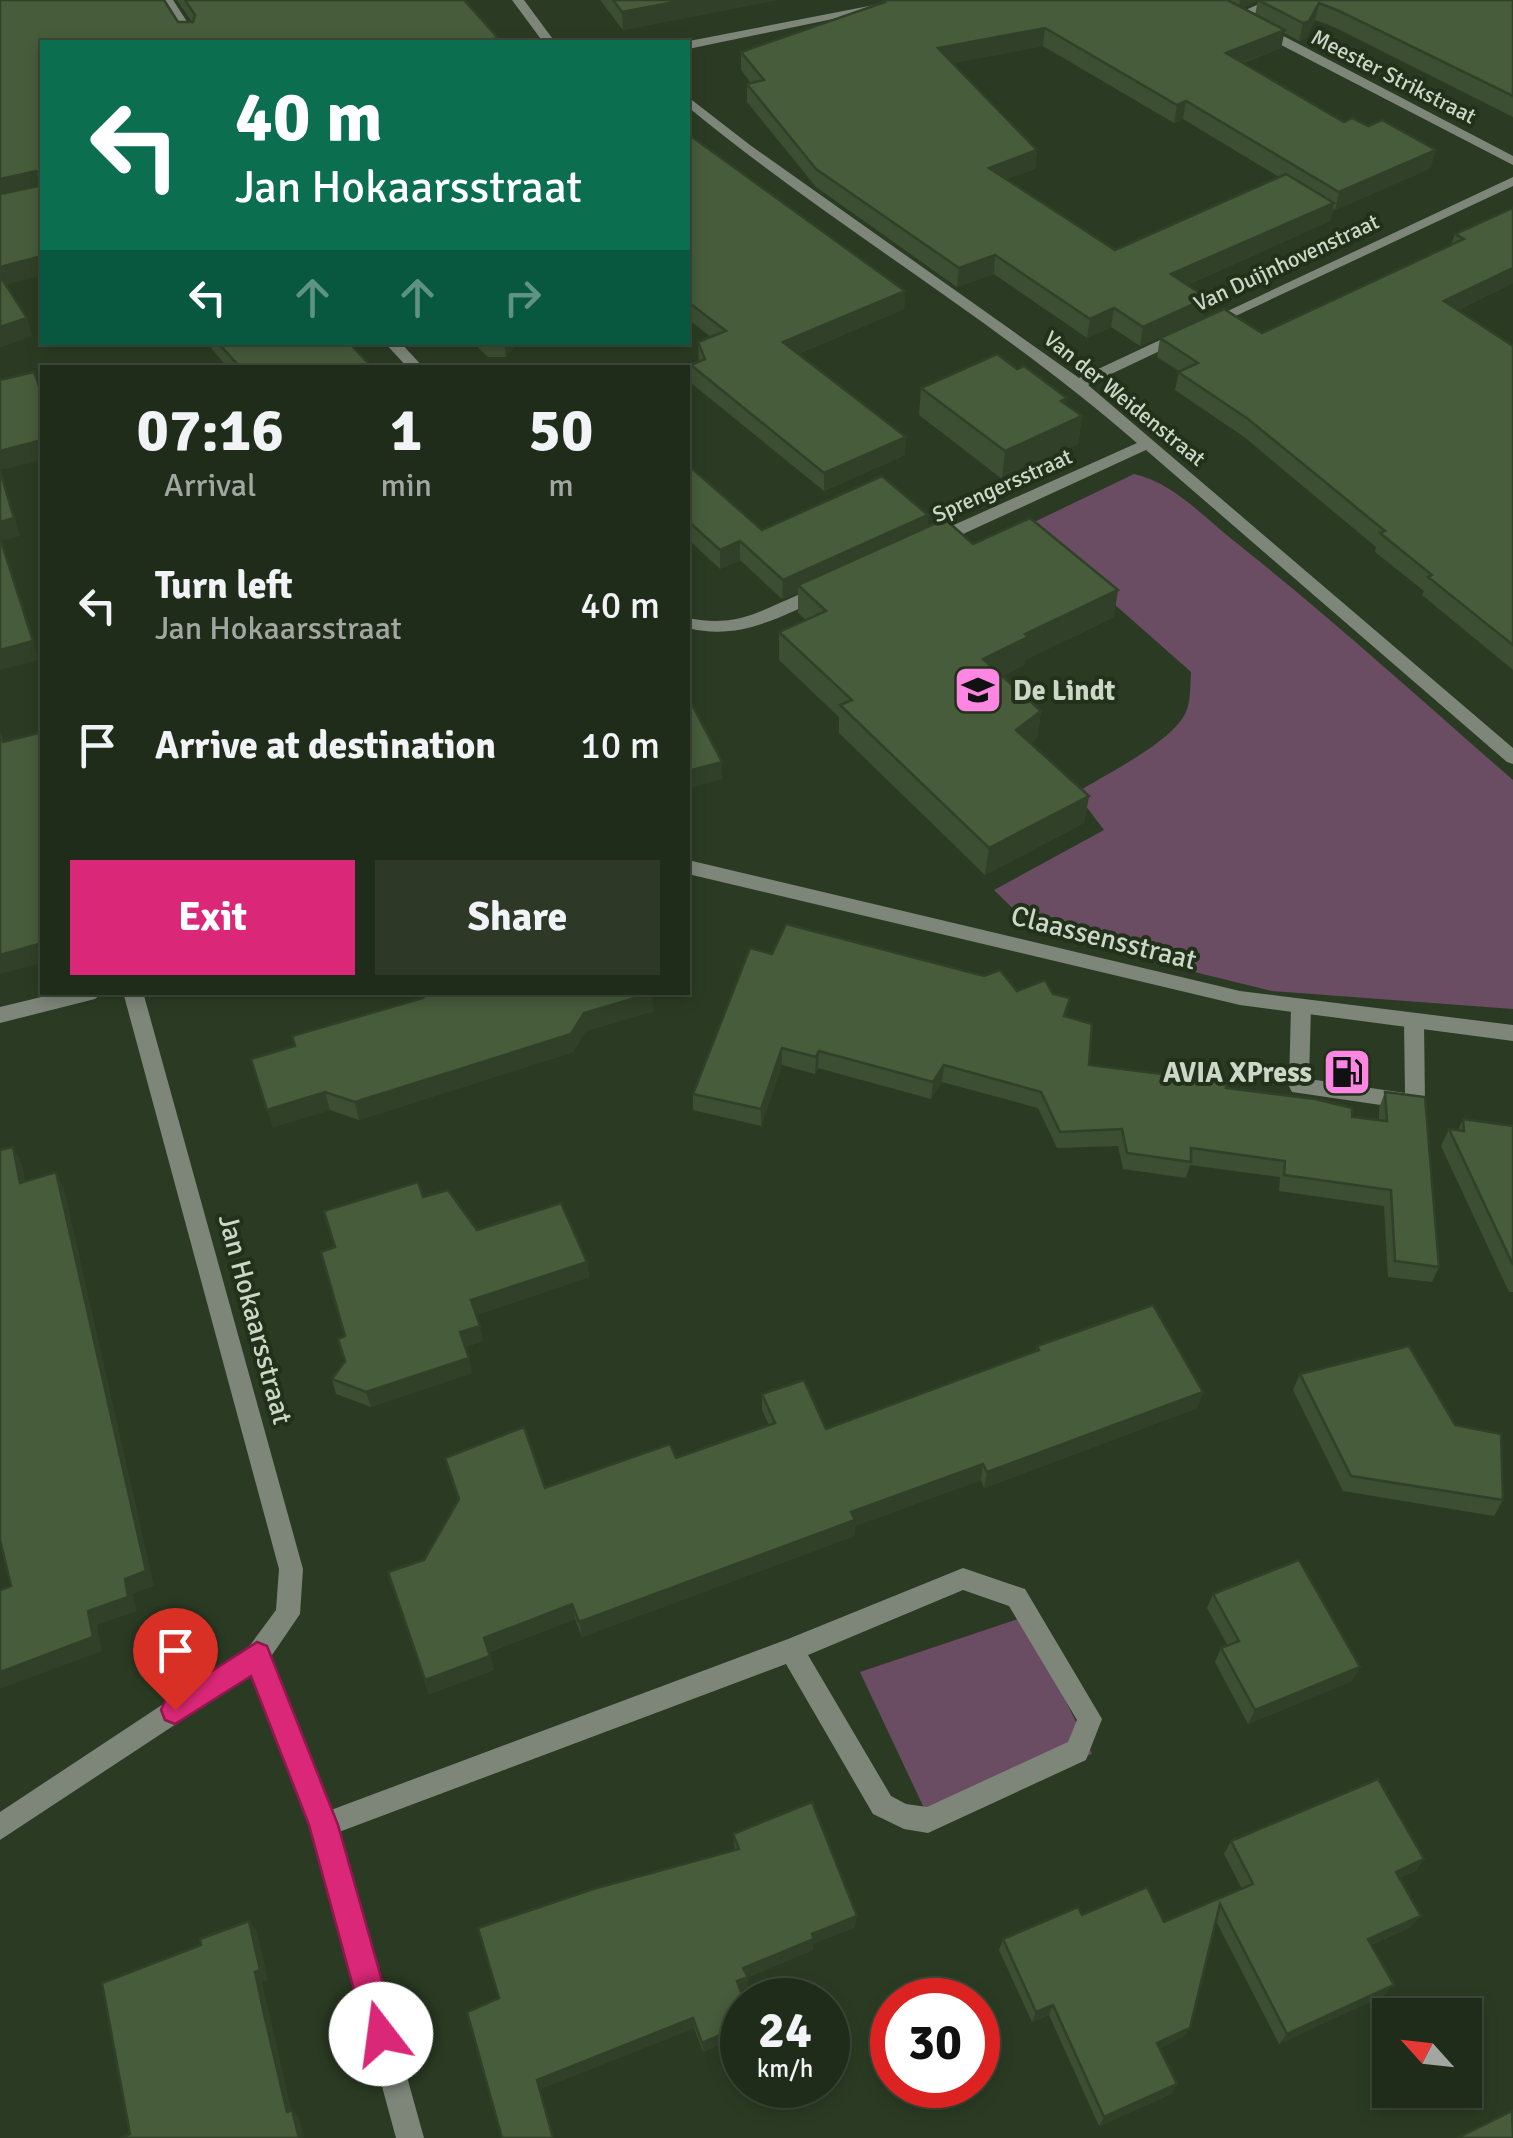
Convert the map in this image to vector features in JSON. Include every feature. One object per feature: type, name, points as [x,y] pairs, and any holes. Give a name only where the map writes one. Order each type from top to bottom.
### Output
[{"type":"street","points":[[167,0],[189,34]]},
{"type":"street","points":[[518,0],[548,40]]},
{"type":"street","points":[[690,44],[918,0]]},
{"type":"street","points":[[1236,17],[1278,0]]},
{"type":"street","name":"Meester Strikstraat","points":[[1220,9],[1513,161]]},
{"type":"street","name":"Van der Weidenstraat","points":[[690,103],[745,148],[1078,384],[1513,758]]},
{"type":"street","name":"Van Duijnhovenstraat","points":[[1078,384],[1513,181]]},
{"type":"street","points":[[395,345],[414,365]]},
{"type":"street","name":"Sprengersstraat","points":[[918,548],[1150,443]]},
{"type":"street","points":[[690,623],[706,630],[739,628],[828,588]]},
{"type":"street","name":"Claassensstraat","points":[[690,867],[1240,998],[1513,1034]]},
{"type":"street","points":[[0,1015],[83,995]]},
{"type":"street","name":"Jan Hokaarsstraat","points":[[0,1827],[257,1656],[288,1614],[290,1569],[134,995]]},
{"type":"street","points":[[1301,1008],[1299,1086],[1415,1102],[1414,1022]]},
{"type":"street","points":[[324,1825],[791,1650],[963,1580],[1016,1597],[1090,1719],[1077,1751],[928,1820],[904,1816],[882,1805],[791,1650]]},
{"type":"street","points":[[257,1656],[324,1825],[410,2138]]},
{"type":"shaded area","points":[[1134,474],[1161,484],[1187,502],[1513,780],[1513,1009],[1272,991],[1039,934],[994,890],[1104,830],[1076,793],[1153,746],[1179,723],[1188,707],[1191,672],[1026,526]]},
{"type":"shaded area","points":[[1024,1617],[1092,1754],[925,1810],[860,1672]]},
{"type":"building","points":[[0,0],[164,0],[178,22],[193,22],[195,15],[185,0],[464,0],[498,38],[40,40],[40,173],[0,179]]},
{"type":"building","points":[[613,0],[685,0],[622,12]]},
{"type":"building","points":[[884,0],[1227,0],[1285,30],[1226,53],[1344,122],[1352,118],[1368,126],[1382,120],[1436,150],[1339,192],[1186,101],[1177,105],[1045,28],[938,48],[1037,150],[989,168],[1115,250],[1286,174],[1334,203],[1171,274],[1207,298],[1143,327],[1114,308],[1090,319],[995,255],[959,268],[816,169],[747,84],[764,80],[741,52]]},
{"type":"building","points":[[1258,0],[1513,0],[1513,96],[1319,3],[1309,21],[1303,23]]},
{"type":"building","points":[[690,135],[905,291],[783,342],[906,437],[824,473],[691,365],[705,359],[698,342],[726,331],[690,304]]},
{"type":"building","points":[[40,178],[40,257],[0,267],[0,194],[38,186]]},
{"type":"building","points":[[1513,208],[1513,268],[1444,301],[1513,346],[1513,645],[1428,577],[1432,575],[1380,533],[1385,531],[1248,419],[1178,372],[1198,363],[1160,338],[1224,309],[1262,333],[1464,239],[1455,234]]},
{"type":"building","points":[[0,276],[27,318],[0,327]]},
{"type":"building","points":[[220,345],[351,345],[370,365],[238,365]]},
{"type":"building","points":[[997,354],[1017,369],[1024,366],[1067,398],[1061,401],[1082,416],[1005,451],[921,388]]},
{"type":"building","points":[[34,372],[40,388],[40,441],[0,451],[0,380]]},
{"type":"building","points":[[690,467],[762,530],[882,476],[928,515],[783,580],[740,541],[720,550],[690,523]]},
{"type":"building","points":[[0,471],[14,518],[0,522]]},
{"type":"building","points":[[1030,518],[1118,590],[1025,634],[1028,637],[983,659],[1041,711],[1016,730],[1089,796],[989,848],[840,705],[852,700],[779,632],[826,611],[798,585],[945,519],[973,544]]},
{"type":"building","points":[[0,538],[33,641],[0,650]]},
{"type":"building","points":[[690,701],[722,762],[690,770]]},
{"type":"building","points":[[0,733],[3,742],[40,733],[40,944],[0,955]]},
{"type":"building","points":[[786,924],[984,976],[1000,970],[1017,991],[1045,980],[1053,994],[1070,998],[1064,1016],[1092,1024],[1089,1065],[1226,1082],[1226,1088],[1315,1099],[1352,1108],[1352,1117],[1387,1121],[1385,1092],[1425,1097],[1439,1267],[1395,1261],[1391,1190],[1284,1175],[1285,1161],[1191,1148],[1191,1162],[1127,1153],[1122,1129],[1060,1132],[1041,1092],[944,1065],[933,1082],[819,1051],[816,1057],[782,1048],[761,1109],[693,1094],[750,948],[772,954]]},
{"type":"building","points":[[645,995],[584,1013],[571,1034],[355,1102],[325,1092],[267,1110],[251,1059],[295,1046],[292,1036],[423,998]]},
{"type":"building","points":[[1463,1119],[1513,1126],[1513,1265],[1449,1129],[1464,1131]]},
{"type":"building","points":[[13,1147],[20,1183],[56,1172],[146,1571],[125,1579],[128,1597],[88,1611],[93,1637],[0,1672],[0,1590],[11,1586],[0,1540],[0,1150]]},
{"type":"building","points":[[418,1182],[423,1197],[448,1190],[477,1230],[561,1203],[587,1262],[471,1300],[480,1326],[460,1332],[469,1358],[366,1392],[332,1379],[345,1361],[338,1339],[345,1336],[321,1252],[335,1247],[324,1211]]},
{"type":"building","points":[[1153,1305],[1203,1392],[987,1472],[983,1464],[851,1512],[855,1520],[579,1622],[572,1604],[484,1638],[490,1656],[425,1680],[388,1572],[424,1560],[459,1499],[445,1458],[524,1427],[545,1488],[670,1444],[676,1458],[775,1423],[762,1394],[804,1380],[826,1429]]},
{"type":"building","points":[[1409,1346],[1455,1425],[1501,1434],[1503,1500],[1351,1476],[1300,1374]]},
{"type":"building","points":[[1299,1560],[1360,1667],[1255,1710],[1221,1648],[1239,1641],[1213,1594]]},
{"type":"building","points":[[1378,1779],[1424,1859],[1396,1872],[1421,1916],[1368,1939],[1394,1985],[1287,2034],[1220,1904],[1190,2028],[1157,2043],[1177,2084],[1104,2117],[1053,2005],[1036,2012],[1003,1939],[1078,1907],[1082,1915],[1147,1887],[1164,1922],[1253,1884],[1231,1841]]},
{"type":"building","points":[[812,1802],[857,1916],[812,1934],[814,1939],[743,1968],[748,1977],[720,1978],[720,2035],[702,2043],[693,2018],[537,2080],[553,2138],[502,2138],[467,2012],[499,1998],[478,1928],[593,1889],[739,1849],[733,1834]]},
{"type":"building","points":[[249,1921],[260,1970],[255,1972],[264,2014],[287,2112],[292,2110],[299,2138],[120,2138],[130,2134],[102,1983],[201,1945],[200,1939]]},
{"type":"building","points":[[1512,2111],[1513,2138],[1457,2138]]},
{"type":"place","name":"De Lindt","points":[[978,690]]},
{"type":"place","name":"AVIA XPress","points":[[1347,1072]]},
{"type":"route","points":[[175,1710],[257,1656],[324,1825],[381,2034]]}]
